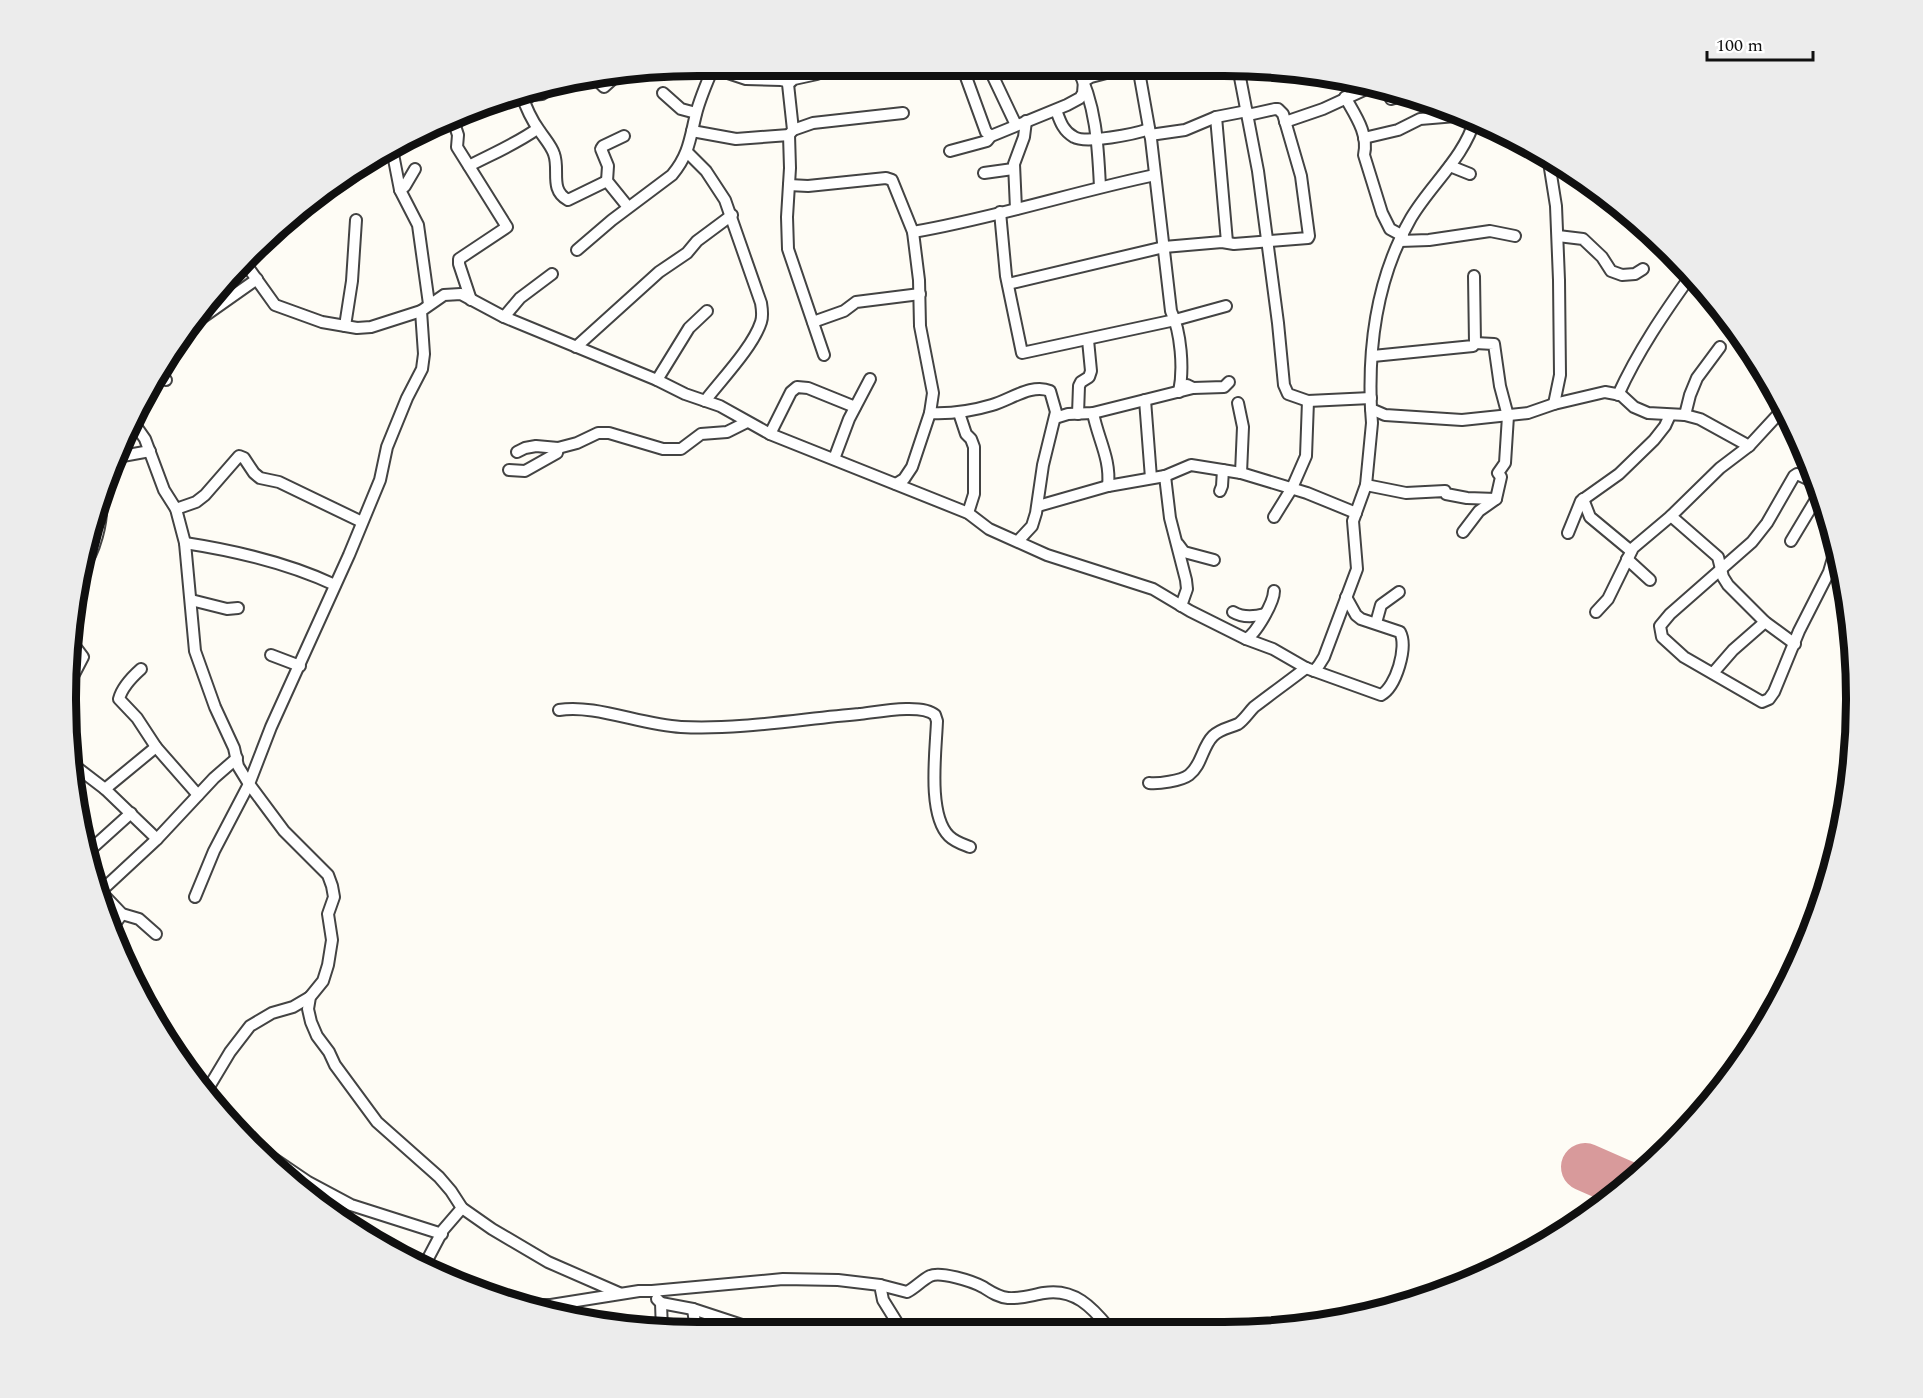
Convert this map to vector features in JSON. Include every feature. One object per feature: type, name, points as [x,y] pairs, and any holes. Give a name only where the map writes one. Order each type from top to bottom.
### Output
[{"type":"street","points":[[577,250],[628,207],[672,175],[687,152],[696,113],[710,76]]},
{"type":"street","points":[[738,76],[746,79],[781,80],[788,84],[791,133],[787,217],[788,249],[824,355]]},
{"type":"street","points":[[788,84],[794,79],[808,76]]},
{"type":"street","points":[[969,76],[986,132],[990,136]]},
{"type":"street","points":[[994,76],[1021,123],[1024,137],[1013,169],[1016,178],[1016,209]]},
{"type":"street","points":[[1081,76],[1097,137],[1100,187]]},
{"type":"street","points":[[1084,81],[1095,76]]},
{"type":"street","points":[[1140,76],[1150,132],[1171,311],[1179,331],[1180,387]]},
{"type":"street","points":[[1240,77],[1258,171],[1284,385],[1288,394],[1308,401],[1371,403],[1385,415]]},
{"type":"street","points":[[950,151],[987,141],[990,136],[1080,98],[1084,81]]},
{"type":"street","points":[[1286,122],[1323,109],[1359,92]]},
{"type":"street","points":[[663,93],[681,109],[696,113]]},
{"type":"street","points":[[1345,97],[1359,121],[1366,147],[1364,155],[1382,213],[1390,228],[1402,239],[1429,240],[1490,231],[1515,236]]},
{"type":"street","points":[[524,102],[537,129],[554,153],[557,165],[556,187],[563,197],[568,200],[574,198],[607,181]]},
{"type":"street","points":[[1008,284],[1164,247],[1227,242],[1234,244],[1268,242],[1304,239],[1309,236],[1301,176],[1286,122],[1278,109],[1216,117],[1185,130],[1082,140],[1063,128],[1056,110]]},
{"type":"street","points":[[693,131],[736,139],[791,133],[813,123],[903,113]]},
{"type":"street","points":[[1216,117],[1227,242]]},
{"type":"street","points":[[1364,138],[1398,130],[1420,119],[1443,117]]},
{"type":"street","points":[[455,127],[458,135],[457,147],[507,227],[459,259],[471,300]]},
{"type":"street","points":[[469,166],[520,141],[537,129]]},
{"type":"street","points":[[1149,783],[1159,784],[1188,775],[1199,763],[1206,751],[1206,745],[1214,736],[1224,728],[1238,723],[1254,707],[1319,665],[1324,657],[1357,568],[1353,521],[1366,484],[1372,423],[1373,333],[1381,289],[1412,218],[1450,166],[1472,129]]},
{"type":"street","points":[[624,136],[601,149],[608,166],[607,181],[628,207]]},
{"type":"street","points":[[687,152],[706,171],[725,200],[761,303],[761,322],[748,345],[705,401]]},
{"type":"street","points":[[195,897],[335,585],[380,480],[387,447],[423,369],[425,308],[418,225],[400,190],[394,157]]},
{"type":"street","points":[[1450,166],[1470,174]]},
{"type":"street","points":[[400,190],[415,169]]},
{"type":"street","points":[[984,173],[1013,169]]},
{"type":"street","points":[[1550,169],[1558,236],[1560,375],[1554,404]]},
{"type":"street","points":[[913,232],[957,225],[1000,212],[1155,175]]},
{"type":"street","points":[[789,184],[808,186],[886,178],[892,180],[913,232],[920,294],[920,326],[933,393],[930,413],[912,467],[904,479],[896,484]]},
{"type":"street","points":[[1000,212],[1008,284],[1022,353],[1175,321],[1226,306]]},
{"type":"street","points":[[576,347],[659,272],[687,253],[697,241],[732,215]]},
{"type":"street","points":[[345,326],[352,281],[356,220]]},
{"type":"street","points":[[1558,236],[1583,239],[1602,257],[1611,271],[1622,275],[1635,274],[1643,269]]},
{"type":"street","points":[[250,269],[275,305],[322,322],[357,328],[371,327],[425,308],[449,293],[461,294],[504,316],[705,401],[770,434],[968,513],[989,529],[1047,555],[1153,589],[1181,606],[1310,669],[1382,695],[1388,691],[1405,643],[1400,632],[1369,622],[1356,615],[1346,597]]},
{"type":"street","points":[[504,316],[520,298],[552,274]]},
{"type":"street","points":[[1474,276],[1475,344]]},
{"type":"street","points":[[214,309],[257,279]]},
{"type":"street","points":[[1618,395],[1635,359],[1686,282]]},
{"type":"street","points":[[813,322],[844,311],[856,302],[920,294]]},
{"type":"street","points":[[657,380],[689,328],[707,311]]},
{"type":"street","points":[[1078,414],[1079,386],[1089,377],[1091,371],[1088,340]]},
{"type":"street","points":[[1372,356],[1467,347],[1475,344],[1494,344],[1500,386],[1508,416],[1505,463],[1498,473],[1501,477],[1496,499],[1479,511],[1463,532]]},
{"type":"street","points":[[1685,415],[1697,378],[1720,347]]},
{"type":"street","points":[[834,459],[855,406],[870,379]]},
{"type":"street","points":[[1055,418],[1094,413],[1145,400],[1180,387],[1224,387],[1229,382]]},
{"type":"street","points":[[770,434],[791,392],[797,387],[808,388],[855,406]]},
{"type":"street","points":[[930,413],[959,413],[992,405],[1020,393],[1046,389],[1050,391],[1056,412],[1043,465],[1038,506],[1032,526],[1018,541]]},
{"type":"street","points":[[1372,423],[1376,417],[1385,415],[1462,420],[1508,416],[1537,411],[1554,404],[1605,392],[1618,395],[1634,407],[1648,413],[1685,415],[1700,419],[1749,446]]},
{"type":"street","points":[[1145,400],[1151,478]]},
{"type":"street","points":[[1274,517],[1292,488],[1306,456],[1308,401]]},
{"type":"street","points":[[1238,403],[1243,427],[1241,472]]},
{"type":"street","points":[[959,413],[966,435],[971,439],[974,447],[974,494],[968,513]]},
{"type":"street","points":[[1094,413],[1106,453],[1109,471],[1108,486]]},
{"type":"street","points":[[1568,533],[1583,499],[1619,474],[1654,440],[1670,415]]},
{"type":"street","points":[[1596,612],[1608,598],[1629,555],[1720,468],[1749,446],[1777,415]]},
{"type":"street","points":[[517,452],[536,446],[558,448],[577,443],[589,436],[609,433],[663,449],[681,449],[701,434],[727,432],[747,422]]},
{"type":"street","points":[[138,431],[150,451],[164,490],[176,509],[185,543],[195,651],[237,758],[284,831],[328,875],[334,897],[328,914],[332,940],[323,981],[310,997],[293,1007],[272,1013],[250,1026],[230,1052],[210,1085]]},
{"type":"street","points":[[509,470],[525,471],[557,453],[558,448]]},
{"type":"street","points":[[127,455],[150,451]]},
{"type":"street","points":[[176,509],[196,502],[206,495],[239,456],[244,458],[260,478],[279,482],[362,522]]},
{"type":"street","points":[[1038,506],[1108,486],[1165,476],[1191,465],[1241,472],[1321,500],[1327,500],[1331,504],[1356,513]]},
{"type":"street","points":[[1220,491],[1223,470]]},
{"type":"street","points":[[1805,478],[1797,474],[1794,476],[1767,523],[1752,542],[1670,614],[1660,626],[1662,637],[1684,657],[1762,702],[1765,701],[1774,693],[1799,631],[1831,563]]},
{"type":"street","points":[[1165,476],[1170,518],[1186,580],[1187,589],[1181,606]]},
{"type":"street","points":[[1366,484],[1406,493],[1445,491],[1446,494],[1453,496],[1496,499]]},
{"type":"street","points":[[1583,499],[1590,517],[1629,555],[1650,580]]},
{"type":"street","points":[[1791,541],[1814,503]]},
{"type":"street","points":[[1671,516],[1718,557],[1720,568],[1728,585],[1765,622],[1795,644]]},
{"type":"street","points":[[1176,541],[1184,552],[1214,560]]},
{"type":"street","points":[[185,543],[228,550],[308,572],[335,585]]},
{"type":"street","points":[[1246,639],[1254,634],[1273,601],[1274,591]]},
{"type":"street","points":[[1376,623],[1382,605],[1399,592]]},
{"type":"street","points":[[191,600],[227,609],[238,608]]},
{"type":"street","points":[[1233,612],[1242,616],[1265,614]]},
{"type":"street","points":[[1713,673],[1733,650],[1765,622]]},
{"type":"street","points":[[78,666],[82,657],[79,652]]},
{"type":"street","points":[[271,655],[300,666]]},
{"type":"street","points":[[141,669],[119,699],[137,718],[156,747],[198,795]]},
{"type":"street","points":[[559,710],[580,709],[658,725],[684,727],[764,725],[825,717],[926,710],[935,715],[937,721],[935,790],[938,813],[948,835],[957,843],[970,847]]},
{"type":"street","points":[[105,789],[156,747]]},
{"type":"street","points":[[106,886],[157,839],[237,758]]},
{"type":"street","points":[[81,771],[105,789],[157,839]]},
{"type":"street","points":[[94,846],[131,813]]},
{"type":"street","points":[[111,902],[122,914],[139,919],[156,934]]},
{"type":"street","points":[[118,920],[122,914]]},
{"type":"street","points":[[310,997],[308,1009],[317,1036],[358,1099],[390,1136],[411,1151],[439,1177],[452,1191],[462,1208],[492,1229],[548,1262],[619,1293]]},
{"type":"street","points":[[302,1178],[351,1206],[442,1234]]},
{"type":"street","points":[[428,1259],[442,1234],[462,1208]]},
{"type":"street","points":[[555,1304],[619,1293],[783,1279],[838,1280],[880,1285],[907,1292],[928,1277],[937,1274],[981,1286],[994,1294],[1009,1298],[1047,1292],[1066,1294],[1082,1299],[1103,1322]]},
{"type":"street","points":[[880,1285],[883,1300],[897,1322]]},
{"type":"street","points":[[652,1291],[661,1303],[662,1320]]},
{"type":"street","points":[[661,1303],[693,1309],[733,1322]]},
{"type":"street","points":[[693,1309],[695,1322]]},
{"type":"runway","points":[[1585,1167],[1617,1181]]}]
